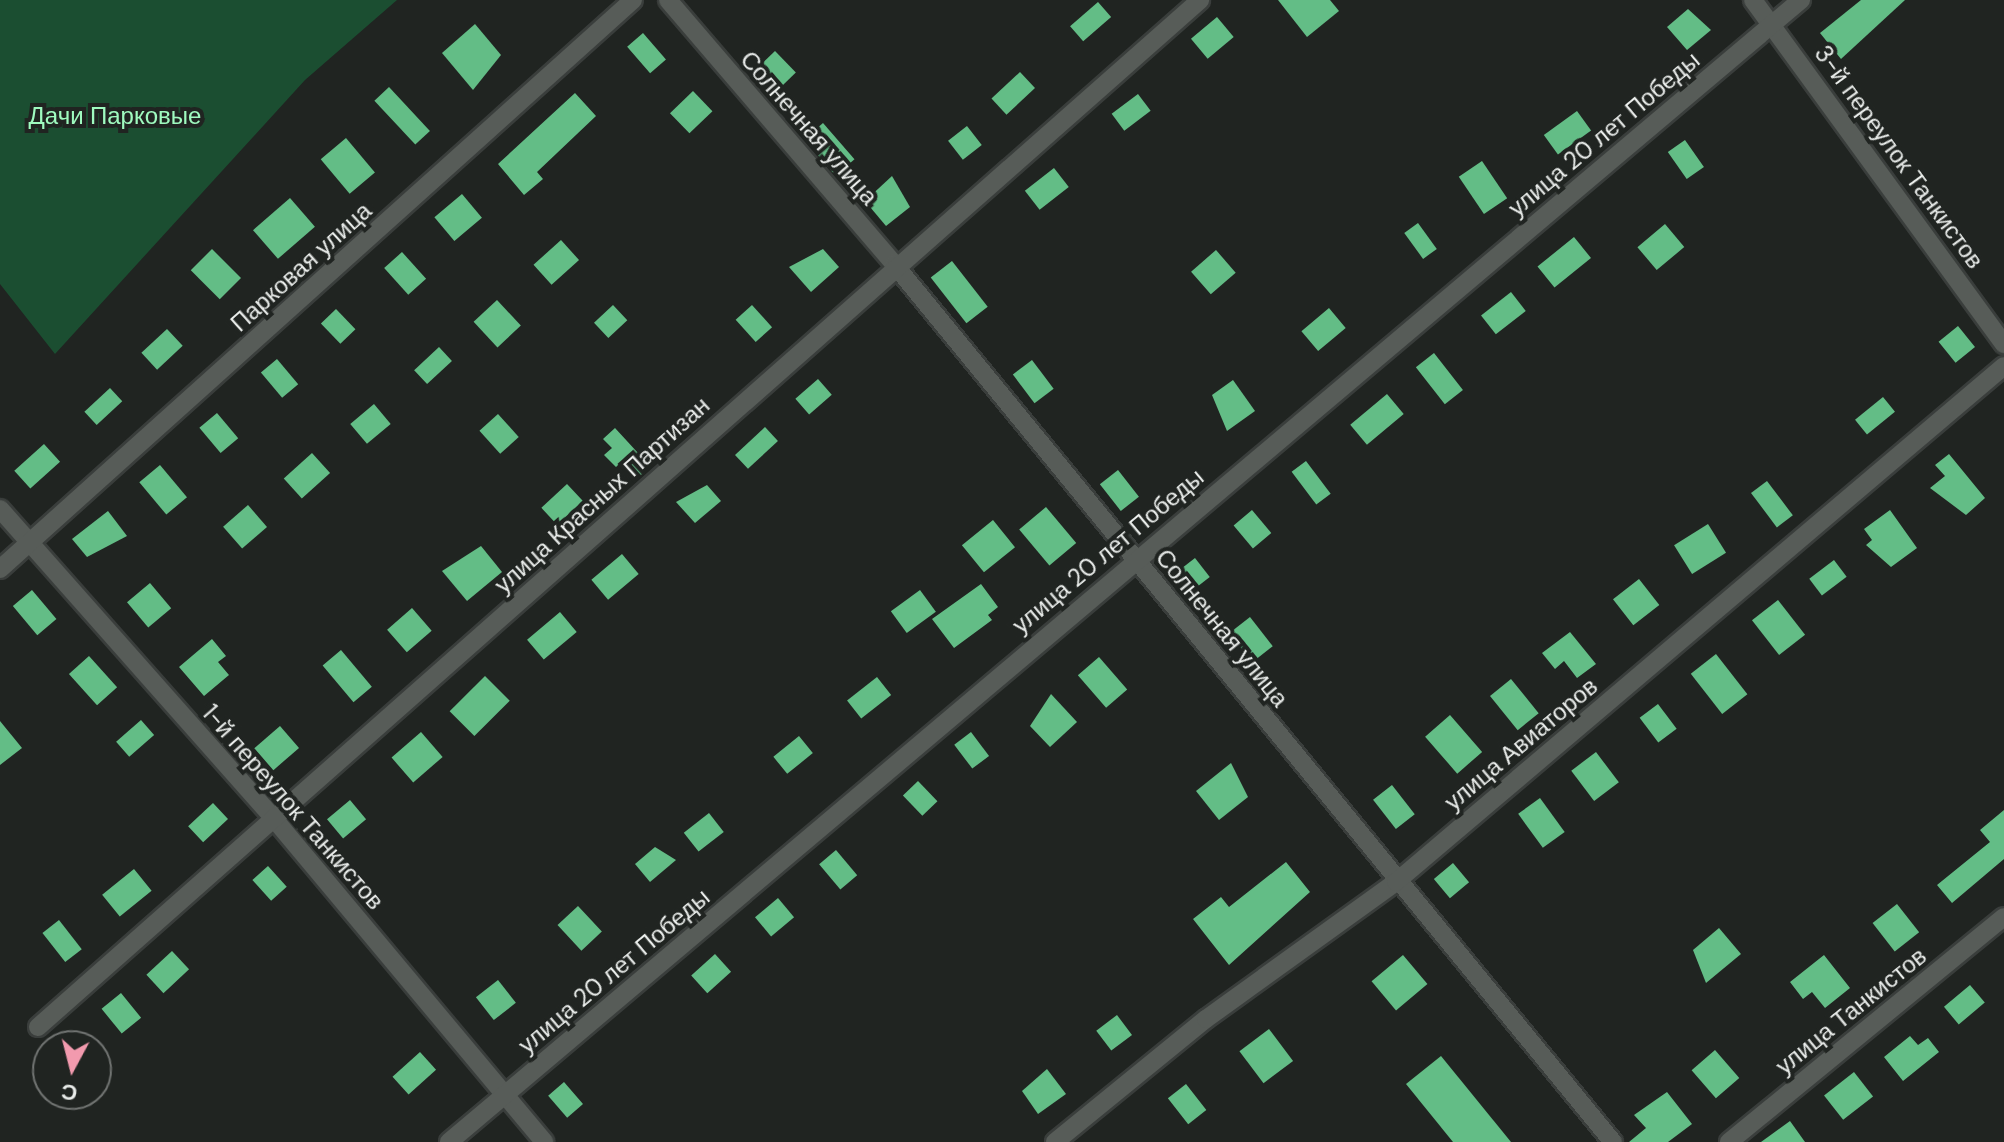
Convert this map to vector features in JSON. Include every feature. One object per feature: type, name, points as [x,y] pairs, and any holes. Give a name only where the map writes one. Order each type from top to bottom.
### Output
[{"type":"street","name":"Парковая улица","points":[[0,569],[633,0]]},
{"type":"street","name":"Солнечная улица","points":[[668,0],[894,264],[1396,882],[1613,1142]]},
{"type":"street","name":"улица Красных Партизан","points":[[38,1027],[275,820],[894,264],[1200,0]]},
{"type":"street","name":"3-й переулок Танкистов","points":[[1753,0],[1773,23],[2004,344]]},
{"type":"street","name":"улица 20 лет Победы","points":[[449,1142],[1801,0]]},
{"type":"street","name":"улица Авиаторов","points":[[1055,1142],[1206,1019],[1396,882],[2004,366]]},
{"type":"street","name":"1-й переулок Танкистов","points":[[0,509],[275,820],[544,1142]]},
{"type":"street","name":"улица Танкистов","points":[[1729,1142],[2004,917]]},
{"type":"green space","name":"Дачи Парковые","points":[[0,0],[397,0],[305,80],[55,354],[0,284]]},
{"type":"building","points":[[1278,0],[1330,0],[1339,11],[1307,37]]},
{"type":"building","points":[[1861,0],[1905,0],[1841,59],[1820,33]]},
{"type":"building","points":[[1098,2],[1111,17],[1083,41],[1070,26]]},
{"type":"building","points":[[1688,9],[1711,30],[1687,50],[1667,27]]},
{"type":"building","points":[[1217,17],[1234,37],[1208,59],[1191,39]]},
{"type":"building","points":[[475,24],[501,55],[473,90],[442,53]]},
{"type":"building","points":[[643,33],[666,59],[650,73],[627,47]]},
{"type":"building","points":[[775,51],[796,73],[774,93],[753,72]]},
{"type":"building","points":[[1020,72],[1035,88],[1006,115],[991,99]]},
{"type":"building","points":[[389,87],[430,131],[415,145],[374,101]]},
{"type":"building","points":[[693,91],[712,111],[689,133],[670,113]]},
{"type":"building","points":[[575,93],[596,116],[537,172],[543,179],[524,195],[498,164]]},
{"type":"building","points":[[1138,94],[1151,111],[1124,131],[1112,114]]},
{"type":"building","points":[[1577,111],[1591,130],[1558,155],[1544,135]]},
{"type":"building","points":[[823,123],[854,159],[836,176],[804,139]]},
{"type":"building","points":[[967,126],[982,145],[963,160],[948,141]]},
{"type":"building","points":[[346,138],[375,172],[350,194],[321,159]]},
{"type":"building","points":[[1685,140],[1704,167],[1687,179],[1668,152]]},
{"type":"building","points":[[1482,161],[1507,198],[1484,214],[1459,177]]},
{"type":"building","points":[[1054,168],[1069,187],[1040,210],[1025,191]]},
{"type":"building","points":[[892,176],[910,207],[886,226],[865,201]]},
{"type":"building","points":[[462,194],[482,218],[454,241],[434,217]]},
{"type":"building","points":[[290,198],[315,227],[278,259],[253,230]]},
{"type":"building","points":[[1418,223],[1437,249],[1423,259],[1404,233]]},
{"type":"building","points":[[1665,224],[1684,247],[1657,270],[1637,247]]},
{"type":"building","points":[[1574,237],[1591,258],[1554,288],[1537,267]]},
{"type":"building","points":[[561,240],[579,260],[552,285],[534,265]]},
{"type":"building","points":[[212,249],[241,278],[220,299],[191,270]]},
{"type":"building","points":[[823,249],[839,267],[811,292],[789,267]]},
{"type":"building","points":[[1216,250],[1236,273],[1211,294],[1191,272]]},
{"type":"building","points":[[402,252],[426,279],[408,295],[384,268]]},
{"type":"building","points":[[952,261],[988,307],[966,323],[931,278]]},
{"type":"building","points":[[1511,292],[1526,311],[1496,334],[1481,315]]},
{"type":"building","points":[[497,300],[521,326],[497,347],[474,322]]},
{"type":"building","points":[[613,305],[627,320],[608,338],[594,323]]},
{"type":"building","points":[[752,305],[772,327],[756,342],[736,320]]},
{"type":"building","points":[[1329,308],[1346,328],[1318,351],[1301,331]]},
{"type":"building","points":[[336,309],[355,329],[340,344],[321,324]]},
{"type":"building","points":[[1958,326],[1975,347],[1956,363],[1939,342]]},
{"type":"building","points":[[167,329],[183,346],[157,370],[141,353]]},
{"type":"building","points":[[439,347],[452,361],[427,384],[414,370]]},
{"type":"building","points":[[1434,353],[1463,390],[1445,404],[1416,367]]},
{"type":"building","points":[[277,359],[298,384],[282,398],[261,372]]},
{"type":"building","points":[[1032,360],[1054,389],[1034,403],[1013,374]]},
{"type":"building","points":[[818,379],[832,395],[809,415],[795,399]]},
{"type":"building","points":[[1233,380],[1255,411],[1227,431],[1212,395]]},
{"type":"building","points":[[110,388],[122,401],[97,425],[84,412]]},
{"type":"building","points":[[1387,394],[1404,414],[1367,445],[1350,425]]},
{"type":"building","points":[[1883,397],[1895,412],[1867,434],[1855,420]]},
{"type":"building","points":[[374,404],[391,424],[367,444],[350,424]]},
{"type":"building","points":[[217,413],[238,438],[221,453],[199,428]]},
{"type":"building","points":[[498,414],[519,437],[500,454],[479,431]]},
{"type":"building","points":[[765,427],[778,441],[748,469],[735,455]]},
{"type":"building","points":[[615,428],[650,466],[639,477],[623,460],[616,467],[604,455],[612,448],[603,439]]},
{"type":"building","points":[[44,444],[60,462],[30,489],[14,471]]},
{"type":"building","points":[[312,453],[330,473],[302,498],[284,478]]},
{"type":"building","points":[[1949,454],[1985,498],[1966,515],[1930,488],[1945,476],[1935,465]]},
{"type":"building","points":[[1306,461],[1331,494],[1316,505],[1292,472]]},
{"type":"building","points":[[160,465],[187,497],[166,515],[139,482]]},
{"type":"building","points":[[1118,470],[1139,497],[1121,511],[1100,484]]},
{"type":"building","points":[[1767,481],[1793,515],[1777,527],[1751,493]]},
{"type":"building","points":[[567,484],[583,501],[557,525],[541,508]]},
{"type":"building","points":[[707,485],[721,501],[695,523],[676,502]]},
{"type":"building","points":[[248,505],[267,527],[242,549],[223,527]]},
{"type":"building","points":[[1046,507],[1076,543],[1049,566],[1019,529]]},
{"type":"building","points":[[1252,510],[1271,533],[1253,548],[1234,525]]},
{"type":"building","points":[[1890,510],[1917,548],[1891,567],[1866,545],[1872,540],[1864,529]]},
{"type":"building","points":[[108,511],[127,536],[87,557],[72,539]]},
{"type":"building","points":[[993,520],[1015,547],[984,572],[962,545]]},
{"type":"building","points":[[1708,524],[1726,553],[1692,574],[1674,545]]},
{"type":"building","points":[[481,546],[502,572],[467,601],[442,571]]},
{"type":"building","points":[[622,554],[639,574],[608,600],[591,580]]},
{"type":"building","points":[[1195,558],[1210,577],[1196,588],[1181,569]]},
{"type":"building","points":[[1834,560],[1847,577],[1822,595],[1809,579]]},
{"type":"building","points":[[1639,579],[1659,605],[1633,625],[1613,599]]},
{"type":"building","points":[[150,583],[171,608],[148,628],[127,602]]},
{"type":"building","points":[[981,584],[998,607],[988,615],[992,620],[954,648],[932,619]]},
{"type":"building","points":[[32,590],[56,619],[37,635],[13,606]]},
{"type":"building","points":[[920,590],[936,612],[907,633],[891,611]]},
{"type":"building","points":[[1778,600],[1805,635],[1779,655],[1752,620]]},
{"type":"building","points":[[412,608],[432,631],[407,652],[387,630]]},
{"type":"building","points":[[560,612],[577,632],[544,660],[527,640]]},
{"type":"building","points":[[1250,617],[1273,646],[1252,662],[1230,633]]},
{"type":"building","points":[[1570,632],[1596,664],[1577,678],[1564,661],[1555,669],[1542,653]]},
{"type":"building","points":[[212,639],[226,656],[218,662],[229,675],[204,696],[179,667]]},
{"type":"building","points":[[341,650],[372,687],[353,702],[323,665]]},
{"type":"building","points":[[1716,654],[1747,694],[1722,714],[1691,674]]},
{"type":"building","points":[[89,656],[117,687],[97,705],[69,674]]},
{"type":"building","points":[[1099,657],[1127,689],[1106,708],[1078,675]]},
{"type":"building","points":[[485,676],[510,701],[474,736],[450,711]]},
{"type":"building","points":[[877,677],[891,695],[861,719],[847,700]]},
{"type":"building","points":[[1511,679],[1539,713],[1518,730],[1490,696]]},
{"type":"building","points":[[1051,694],[1077,722],[1050,747],[1030,726]]},
{"type":"building","points":[[1658,704],[1677,729],[1658,743],[1640,718]]},
{"type":"building","points":[[1450,715],[1482,752],[1457,774],[1425,737]]},
{"type":"building","points":[[141,720],[154,735],[129,757],[116,742]]},
{"type":"building","points":[[0,721],[22,748],[0,765]]},
{"type":"building","points":[[280,726],[299,748],[273,770],[254,748]]},
{"type":"building","points":[[421,732],[443,757],[413,782],[392,758]]},
{"type":"building","points":[[971,732],[989,756],[972,769],[954,745]]},
{"type":"building","points":[[799,736],[813,753],[787,774],[773,757]]},
{"type":"building","points":[[1596,752],[1619,782],[1594,801],[1571,771]]},
{"type":"building","points":[[1231,763],[1248,797],[1219,820],[1196,791]]},
{"type":"building","points":[[918,781],[937,801],[922,816],[903,796]]},
{"type":"building","points":[[1392,785],[1415,814],[1396,829],[1373,800]]},
{"type":"building","points":[[1540,798],[1565,832],[1543,848],[1518,814]]},
{"type":"building","points":[[350,800],[366,819],[343,838],[327,819]]},
{"type":"building","points":[[213,803],[228,819],[203,842],[188,826]]},
{"type":"building","points":[[2004,810],[2004,859],[1952,903],[1937,885],[1990,842],[1980,830]]},
{"type":"building","points":[[709,813],[724,832],[699,852],[684,833]]},
{"type":"building","points":[[655,847],[676,860],[650,882],[635,864]]},
{"type":"building","points":[[836,850],[857,875],[840,889],[819,864]]},
{"type":"building","points":[[1286,862],[1310,892],[1229,965],[1193,919],[1221,897],[1229,907]]},
{"type":"building","points":[[1453,863],[1469,882],[1450,898],[1434,879]]},
{"type":"building","points":[[268,866],[287,887],[271,901],[252,880]]},
{"type":"building","points":[[134,869],[152,891],[120,917],[102,895]]},
{"type":"building","points":[[778,898],[794,917],[771,936],[755,917]]},
{"type":"building","points":[[1897,904],[1919,932],[1895,951],[1873,923]]},
{"type":"building","points":[[578,906],[602,932],[581,951],[558,925]]},
{"type":"building","points":[[59,920],[82,949],[65,962],[42,933]]},
{"type":"building","points":[[1719,928],[1741,954],[1706,983],[1693,950]]},
{"type":"building","points":[[172,951],[189,969],[163,993],[146,975]]},
{"type":"building","points":[[715,954],[731,972],[707,993],[691,975]]},
{"type":"building","points":[[1403,955],[1427,984],[1396,1010],[1372,981]]},
{"type":"building","points":[[1824,955],[1850,988],[1825,1008],[1812,992],[1803,999],[1790,982]]},
{"type":"building","points":[[498,980],[516,1003],[494,1020],[476,997]]},
{"type":"building","points":[[1970,985],[1985,1003],[1959,1024],[1944,1007]]},
{"type":"building","points":[[121,993],[141,1018],[122,1034],[102,1009]]},
{"type":"building","points":[[1117,1015],[1132,1035],[1111,1051],[1096,1031]]},
{"type":"building","points":[[1269,1029],[1293,1061],[1264,1083],[1239,1051]]},
{"type":"building","points":[[1910,1036],[1918,1045],[1928,1038],[1939,1052],[1903,1081],[1884,1057]]},
{"type":"building","points":[[1715,1050],[1739,1078],[1716,1098],[1692,1070]]},
{"type":"building","points":[[420,1052],[436,1070],[409,1095],[393,1077]]},
{"type":"building","points":[[1441,1056],[1511,1142],[1453,1142],[1406,1084]]},
{"type":"building","points":[[1047,1069],[1066,1094],[1038,1114],[1022,1091]]},
{"type":"building","points":[[1854,1072],[1873,1096],[1843,1120],[1824,1095]]},
{"type":"building","points":[[564,1082],[583,1104],[567,1118],[548,1096]]},
{"type":"building","points":[[1186,1084],[1206,1110],[1188,1124],[1168,1098]]},
{"type":"building","points":[[1667,1092],[1692,1124],[1668,1142],[1629,1142],[1646,1128],[1634,1115]]},
{"type":"building","points":[[1790,1121],[1805,1142],[1761,1142]]}]
